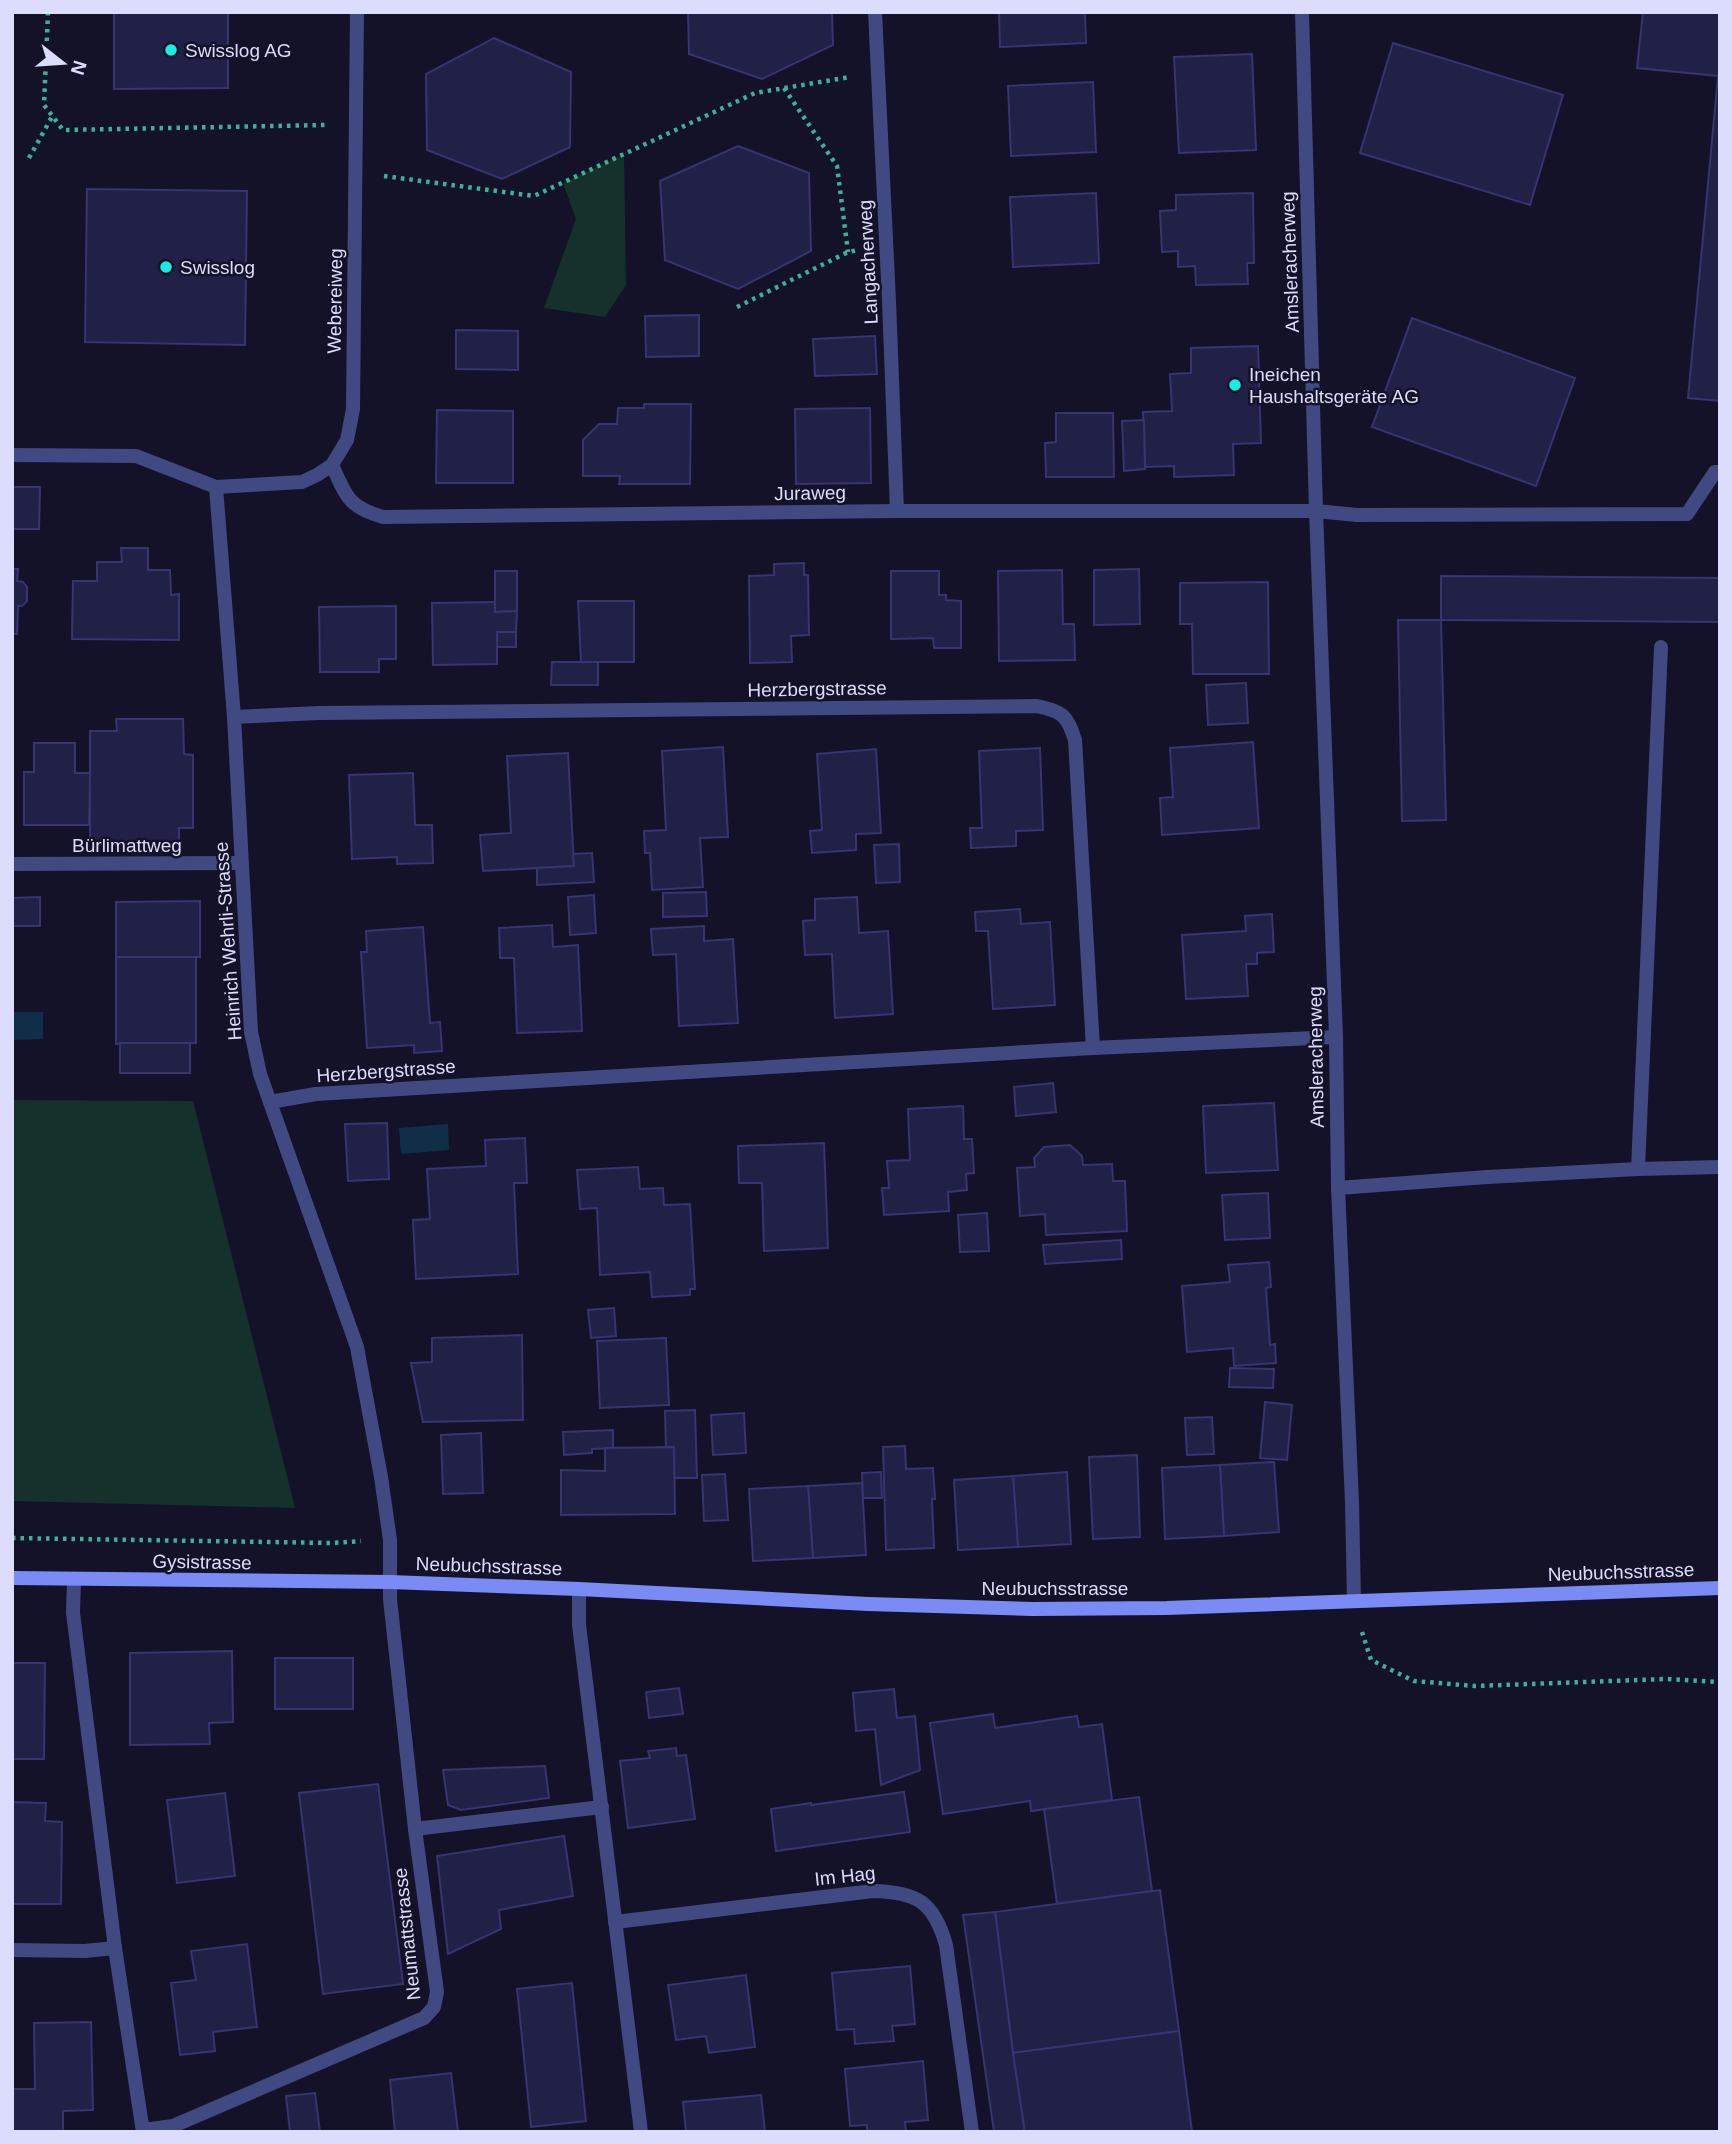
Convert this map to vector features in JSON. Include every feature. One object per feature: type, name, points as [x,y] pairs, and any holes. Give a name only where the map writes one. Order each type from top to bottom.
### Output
[{"type":"street","name":"Webereiweg","points":[[332,465],[346,440],[353,409],[357,12]]},
{"type":"street","name":"Langacherweg","points":[[875,12],[897,511]]},
{"type":"street","name":"Amsleracherweg","points":[[1302,12],[1316,511],[1336,1037],[1338,1188],[1352,1502],[1353,1601]]},
{"type":"street","points":[[12,455],[136,456],[216,487],[302,482],[332,465]]},
{"type":"street","name":"Juraweg","points":[[332,465],[346,496],[362,511],[383,517],[897,511],[1316,511]]},
{"type":"street","points":[[1316,511],[1357,515],[1687,514],[1715,472],[1720,472]]},
{"type":"street","name":"Heinrich Wehrli-Strasse","points":[[216,487],[234,717],[251,1032],[260,1074],[357,1347],[390,1540],[390,1582]]},
{"type":"street","points":[[1638,1169],[1661,647]]},
{"type":"street","name":"Herzbergstrasse","points":[[234,717],[319,713],[1037,706],[1054,710],[1069,722],[1075,740],[1093,1048]]},
{"type":"street","name":"Bürlimattweg","points":[[12,864],[241,863]]},
{"type":"street","name":"Herzbergstrasse","points":[[270,1102],[316,1094],[1093,1048],[1336,1037]]},
{"type":"street","points":[[1338,1188],[1487,1177],[1720,1167]]},
{"type":"street","name":"Gysistrasse","points":[[12,1578],[390,1582]]},
{"type":"street","name":"Neumattstrasse","points":[[74,1579],[73,1613],[115,1948],[143,2131],[173,2126],[424,2018],[435,2007],[437,1992],[415,1829],[390,1582]]},
{"type":"street","name":"Neubuchsstrasse","points":[[390,1582],[1032,1609],[1167,1608],[1720,1588]]},
{"type":"street","points":[[579,1589],[579,1625],[641,2132]]},
{"type":"street","points":[[415,1829],[602,1807]]},
{"type":"street","name":"Im Hag","points":[[615,1922],[873,1891],[895,1891],[914,1897],[930,1909],[940,1924],[946,1945],[972,2132]]},
{"type":"street","points":[[12,1950],[85,1951],[115,1948]]},
{"type":"path","points":[[48,12],[44,105],[63,130],[356,125]]},
{"type":"path","points":[[355,172],[534,196],[755,93],[878,72]]},
{"type":"path","points":[[783,88],[837,166],[848,252]]},
{"type":"path","points":[[29,158],[53,116]]},
{"type":"path","points":[[737,307],[848,252],[887,245]]},
{"type":"path","points":[[12,1538],[333,1543],[390,1540]]},
{"type":"path","points":[[1353,1601],[1370,1660],[1414,1681],[1475,1686],[1666,1679],[1720,1682]]},
{"type":"green space","points":[[624,154],[626,285],[605,317],[544,308],[576,219],[563,183]]},
{"type":"green space","points":[[12,1100],[193,1101],[295,1508],[12,1501]]},
{"type":"water","points":[[12,1012],[43,1012],[43,1039],[12,1040]]},
{"type":"water","points":[[448,1124],[449,1150],[401,1154],[399,1128]]},
{"type":"building","name":"Swisslog AG","points":[[114,12],[228,12],[228,88],[114,89]]},
{"type":"building","points":[[688,12],[832,12],[833,45],[762,79],[689,54]]},
{"type":"building","points":[[999,12],[1085,12],[1086,43],[1000,47]]},
{"type":"building","points":[[1643,12],[1720,12],[1720,401],[1688,398],[1718,76],[1637,68]]},
{"type":"building","points":[[494,38],[571,72],[570,147],[502,179],[427,150],[426,74]]},
{"type":"building","points":[[1393,43],[1563,95],[1530,205],[1360,153]]},
{"type":"building","points":[[1252,54],[1256,150],[1179,153],[1174,57]]},
{"type":"building","points":[[1093,82],[1096,152],[1011,156],[1008,86]]},
{"type":"building","points":[[738,146],[809,173],[811,251],[738,289],[665,260],[660,181]]},
{"type":"building","name":"Swisslog","points":[[87,189],[247,191],[245,345],[85,342]]},
{"type":"building","points":[[1096,193],[1099,263],[1013,267],[1010,197]]},
{"type":"building","points":[[1253,193],[1254,263],[1247,263],[1248,284],[1196,285],[1195,266],[1178,267],[1178,251],[1162,252],[1160,211],[1176,210],[1176,195]]},
{"type":"building","points":[[699,315],[699,356],[646,357],[645,316]]},
{"type":"building","points":[[1412,318],[1575,378],[1536,486],[1372,427]]},
{"type":"building","points":[[456,330],[518,331],[518,370],[456,369]]},
{"type":"building","points":[[875,336],[877,374],[815,376],[813,339]]},
{"type":"building","points":[[1258,346],[1261,443],[1233,444],[1234,475],[1174,477],[1174,466],[1145,467],[1143,412],[1172,411],[1170,374],[1191,373],[1191,348]]},
{"type":"building","points":[[644,404],[691,404],[690,484],[619,484],[620,476],[583,476],[583,440],[599,424],[617,424],[618,408],[644,408]]},
{"type":"building","points":[[870,408],[871,483],[796,484],[795,409]]},
{"type":"building","points":[[437,410],[513,411],[513,483],[436,483]]},
{"type":"building","points":[[1056,413],[1113,413],[1114,477],[1046,477],[1045,443],[1056,442]]},
{"type":"building","points":[[1144,420],[1145,469],[1124,471],[1122,421]]},
{"type":"building","points":[[12,487],[40,487],[39,529],[12,529]]},
{"type":"building","points":[[121,548],[148,548],[148,570],[170,570],[171,595],[179,594],[179,640],[72,639],[73,581],[97,581],[97,562],[122,562]]},
{"type":"building","points":[[804,563],[804,575],[808,575],[809,635],[791,636],[792,662],[750,663],[749,576],[774,575],[774,564]]},
{"type":"building","points":[[12,569],[18,569],[17,581],[23,582],[27,587],[27,601],[18,606],[17,634],[12,634]]},
{"type":"building","points":[[1139,569],[1140,624],[1094,625],[1094,570]]},
{"type":"building","points":[[1062,570],[1063,624],[1074,624],[1075,660],[999,661],[998,571]]},
{"type":"building","points":[[495,571],[517,571],[517,611],[495,612]]},
{"type":"building","points":[[891,571],[939,571],[939,595],[946,595],[946,600],[961,601],[961,648],[934,648],[933,638],[891,639]]},
{"type":"building","points":[[1441,576],[1720,578],[1720,622],[1441,620]]},
{"type":"building","points":[[1268,582],[1269,674],[1193,674],[1192,624],[1180,624],[1180,583]]},
{"type":"building","points":[[578,601],[634,601],[634,662],[581,662]]},
{"type":"building","points":[[495,602],[495,612],[517,611],[516,632],[497,632],[497,664],[433,665],[432,603]]},
{"type":"building","points":[[396,606],[396,659],[379,659],[379,672],[320,672],[319,607]]},
{"type":"building","points":[[1398,620],[1441,620],[1446,820],[1402,821]]},
{"type":"building","points":[[497,632],[516,632],[516,647],[497,647]]},
{"type":"building","points":[[552,662],[598,662],[598,685],[551,685]]},
{"type":"building","points":[[1246,683],[1248,723],[1208,725],[1206,685]]},
{"type":"building","points":[[116,719],[183,719],[184,754],[193,755],[193,828],[179,828],[179,845],[90,845],[90,731],[117,731]]},
{"type":"building","points":[[1253,742],[1259,828],[1162,835],[1160,798],[1173,797],[1170,748]]},
{"type":"building","points":[[34,743],[75,743],[75,773],[90,773],[89,825],[24,825],[24,772],[34,772]]},
{"type":"building","points":[[723,747],[728,837],[700,838],[703,887],[652,890],[650,853],[645,853],[644,831],[666,830],[662,751]]},
{"type":"building","points":[[1040,748],[1043,830],[1016,831],[1016,846],[971,848],[970,828],[982,828],[979,751]]},
{"type":"building","points":[[876,749],[881,833],[856,834],[856,850],[812,853],[810,831],[822,830],[817,754]]},
{"type":"building","points":[[568,753],[574,866],[483,871],[480,835],[511,833],[507,756]]},
{"type":"building","points":[[413,773],[415,825],[432,825],[433,863],[397,864],[397,857],[352,859],[349,775]]},
{"type":"building","points":[[899,844],[900,882],[876,883],[874,845]]},
{"type":"building","points":[[592,853],[594,882],[537,885],[537,868],[574,866],[573,854]]},
{"type":"building","points":[[706,892],[707,916],[663,917],[663,893]]},
{"type":"building","points":[[594,895],[596,933],[570,935],[568,897]]},
{"type":"building","points":[[40,897],[40,926],[12,926],[12,898]]},
{"type":"building","points":[[857,897],[859,933],[888,931],[893,1014],[835,1018],[832,954],[805,955],[803,921],[815,920],[815,899]]},
{"type":"building","points":[[200,901],[200,957],[116,957],[116,902]]},
{"type":"building","points":[[1020,909],[1021,924],[1050,922],[1055,1005],[993,1009],[988,931],[976,931],[975,912]]},
{"type":"building","points":[[1272,914],[1274,952],[1257,953],[1257,964],[1246,964],[1248,996],[1186,999],[1182,935],[1246,931],[1245,916]]},
{"type":"building","points":[[552,925],[553,947],[578,945],[582,1031],[517,1033],[514,958],[500,958],[499,928]]},
{"type":"building","points":[[704,926],[704,941],[733,939],[738,1023],[679,1026],[676,954],[653,955],[651,929]]},
{"type":"building","points":[[423,927],[430,1023],[440,1022],[442,1051],[414,1053],[414,1045],[367,1048],[361,952],[367,952],[366,931]]},
{"type":"building","points":[[116,957],[196,957],[196,1043],[116,1044]]},
{"type":"building","points":[[120,1043],[190,1043],[190,1073],[120,1073]]},
{"type":"building","points":[[1053,1083],[1056,1112],[1016,1116],[1014,1087]]},
{"type":"building","points":[[1274,1103],[1278,1170],[1206,1173],[1203,1106]]},
{"type":"building","points":[[963,1106],[964,1139],[972,1139],[974,1173],[966,1174],[967,1190],[948,1192],[949,1211],[884,1215],[882,1188],[889,1188],[887,1161],[910,1160],[908,1109]]},
{"type":"building","points":[[387,1123],[389,1179],[348,1181],[345,1124]]},
{"type":"building","points":[[525,1138],[527,1183],[514,1183],[518,1274],[416,1279],[413,1220],[430,1219],[427,1169],[486,1166],[485,1140]]},
{"type":"building","points":[[824,1143],[828,1248],[764,1251],[762,1183],[739,1183],[738,1146]]},
{"type":"building","points":[[1070,1145],[1082,1156],[1083,1165],[1112,1164],[1113,1181],[1125,1181],[1127,1231],[1046,1235],[1045,1214],[1020,1216],[1017,1168],[1035,1167],[1034,1158],[1044,1147]]},
{"type":"building","points":[[638,1167],[640,1189],[663,1188],[664,1205],[690,1204],[695,1289],[690,1289],[690,1295],[652,1297],[650,1272],[600,1275],[597,1208],[580,1209],[577,1170]]},
{"type":"building","points":[[1268,1193],[1270,1238],[1225,1240],[1222,1195]]},
{"type":"building","points":[[987,1213],[989,1251],[960,1252],[958,1215]]},
{"type":"building","points":[[1121,1240],[1122,1259],[1045,1264],[1043,1245]]},
{"type":"building","points":[[1269,1262],[1271,1287],[1266,1288],[1270,1345],[1275,1344],[1276,1363],[1234,1366],[1233,1348],[1187,1352],[1182,1286],[1230,1282],[1228,1265]]},
{"type":"building","points":[[614,1308],[616,1336],[591,1338],[588,1310]]},
{"type":"building","points":[[522,1335],[523,1420],[423,1422],[411,1363],[432,1362],[432,1338]]},
{"type":"building","points":[[666,1338],[669,1405],[600,1408],[597,1341]]},
{"type":"building","points":[[1230,1368],[1274,1369],[1273,1388],[1229,1387]]},
{"type":"building","points":[[1265,1402],[1292,1405],[1287,1460],[1260,1458]]},
{"type":"building","points":[[695,1410],[697,1478],[674,1478],[674,1447],[666,1448],[665,1411]]},
{"type":"building","points":[[744,1413],[746,1453],[713,1455],[711,1415]]},
{"type":"building","points":[[1212,1417],[1214,1454],[1187,1455],[1185,1418]]},
{"type":"building","points":[[613,1430],[613,1448],[564,1455],[563,1432]]},
{"type":"building","points":[[481,1433],[483,1493],[443,1494],[441,1435]]},
{"type":"building","points":[[905,1446],[906,1469],[933,1468],[934,1548],[886,1550],[883,1447]]},
{"type":"building","points":[[674,1447],[675,1514],[561,1515],[561,1470],[605,1471],[605,1448]]},
{"type":"building","points":[[1137,1455],[1140,1537],[1093,1539],[1089,1457]]},
{"type":"building","points":[[1274,1462],[1279,1532],[1224,1536],[1220,1465]]},
{"type":"building","points":[[1220,1465],[1224,1536],[1165,1539],[1162,1468]]},
{"type":"building","points":[[881,1472],[882,1498],[863,1498],[862,1473]]},
{"type":"building","points":[[1067,1472],[1071,1544],[1018,1547],[1013,1476]]},
{"type":"building","points":[[725,1474],[728,1520],[704,1521],[702,1475]]},
{"type":"building","points":[[1013,1476],[1018,1547],[958,1550],[954,1480]]},
{"type":"building","points":[[862,1483],[866,1555],[813,1558],[808,1486]]},
{"type":"building","points":[[808,1486],[813,1558],[753,1561],[749,1489]]},
{"type":"building","points":[[232,1651],[233,1722],[209,1723],[210,1744],[130,1745],[130,1653]]},
{"type":"building","points":[[275,1658],[353,1658],[353,1709],[275,1709]]},
{"type":"building","points":[[12,1663],[45,1663],[44,1759],[12,1759]]},
{"type":"building","points":[[679,1688],[683,1714],[649,1718],[646,1692]]},
{"type":"building","points":[[894,1689],[897,1718],[915,1716],[920,1770],[881,1785],[875,1729],[856,1731],[853,1693]]},
{"type":"building","points":[[993,1714],[995,1728],[1077,1716],[1079,1727],[1102,1724],[1112,1800],[1031,1811],[1030,1801],[943,1814],[930,1723]]},
{"type":"building","points":[[676,1748],[677,1756],[686,1755],[695,1819],[628,1828],[620,1761],[650,1758],[648,1751]]},
{"type":"building","points":[[545,1766],[549,1798],[461,1810],[448,1805],[443,1770]]},
{"type":"building","points":[[378,1784],[403,1984],[323,1994],[299,1793]]},
{"type":"building","points":[[904,1792],[910,1832],[776,1851],[771,1809]]},
{"type":"building","points":[[225,1793],[235,1876],[177,1883],[167,1800]]},
{"type":"building","points":[[1139,1797],[1152,1891],[1057,1904],[1044,1809]]},
{"type":"building","points":[[12,1802],[46,1803],[45,1821],[62,1822],[61,1904],[12,1904]]},
{"type":"building","points":[[564,1836],[573,1896],[499,1910],[501,1929],[448,1954],[437,1856]]},
{"type":"building","points":[[1160,1890],[1179,2031],[1013,2053],[995,1912]]},
{"type":"building","points":[[995,1912],[1025,2132],[994,2132],[963,1915]]},
{"type":"building","points":[[247,1944],[257,2027],[213,2032],[215,2051],[180,2055],[171,1983],[196,1980],[191,1951]]},
{"type":"building","points":[[910,1966],[915,2024],[892,2026],[894,2041],[855,2044],[854,2029],[837,2030],[832,1973]]},
{"type":"building","points":[[746,1975],[755,2047],[709,2053],[706,2036],[676,2040],[668,1985]]},
{"type":"building","points":[[572,1983],[586,2121],[531,2127],[517,1989]]},
{"type":"building","points":[[91,2022],[93,2110],[63,2111],[63,2132],[12,2132],[12,2089],[35,2089],[34,2023]]},
{"type":"building","points":[[1179,2031],[1192,2132],[1025,2132],[1013,2053]]},
{"type":"building","points":[[923,2061],[928,2120],[905,2122],[906,2132],[867,2132],[867,2125],[850,2126],[845,2069]]},
{"type":"building","points":[[451,2073],[458,2132],[395,2132],[390,2080]]},
{"type":"building","points":[[315,2093],[320,2132],[290,2132],[286,2096]]},
{"type":"building","points":[[761,2095],[765,2132],[686,2132],[683,2102]]},
{"type":"place","name":"Swisslog AG","points":[[171,50]]},
{"type":"place","name":"Swisslog","points":[[166,267]]},
{"type":"place","name":"Ineichen Haushaltsgeräte AG","points":[[1235,385]]}]
